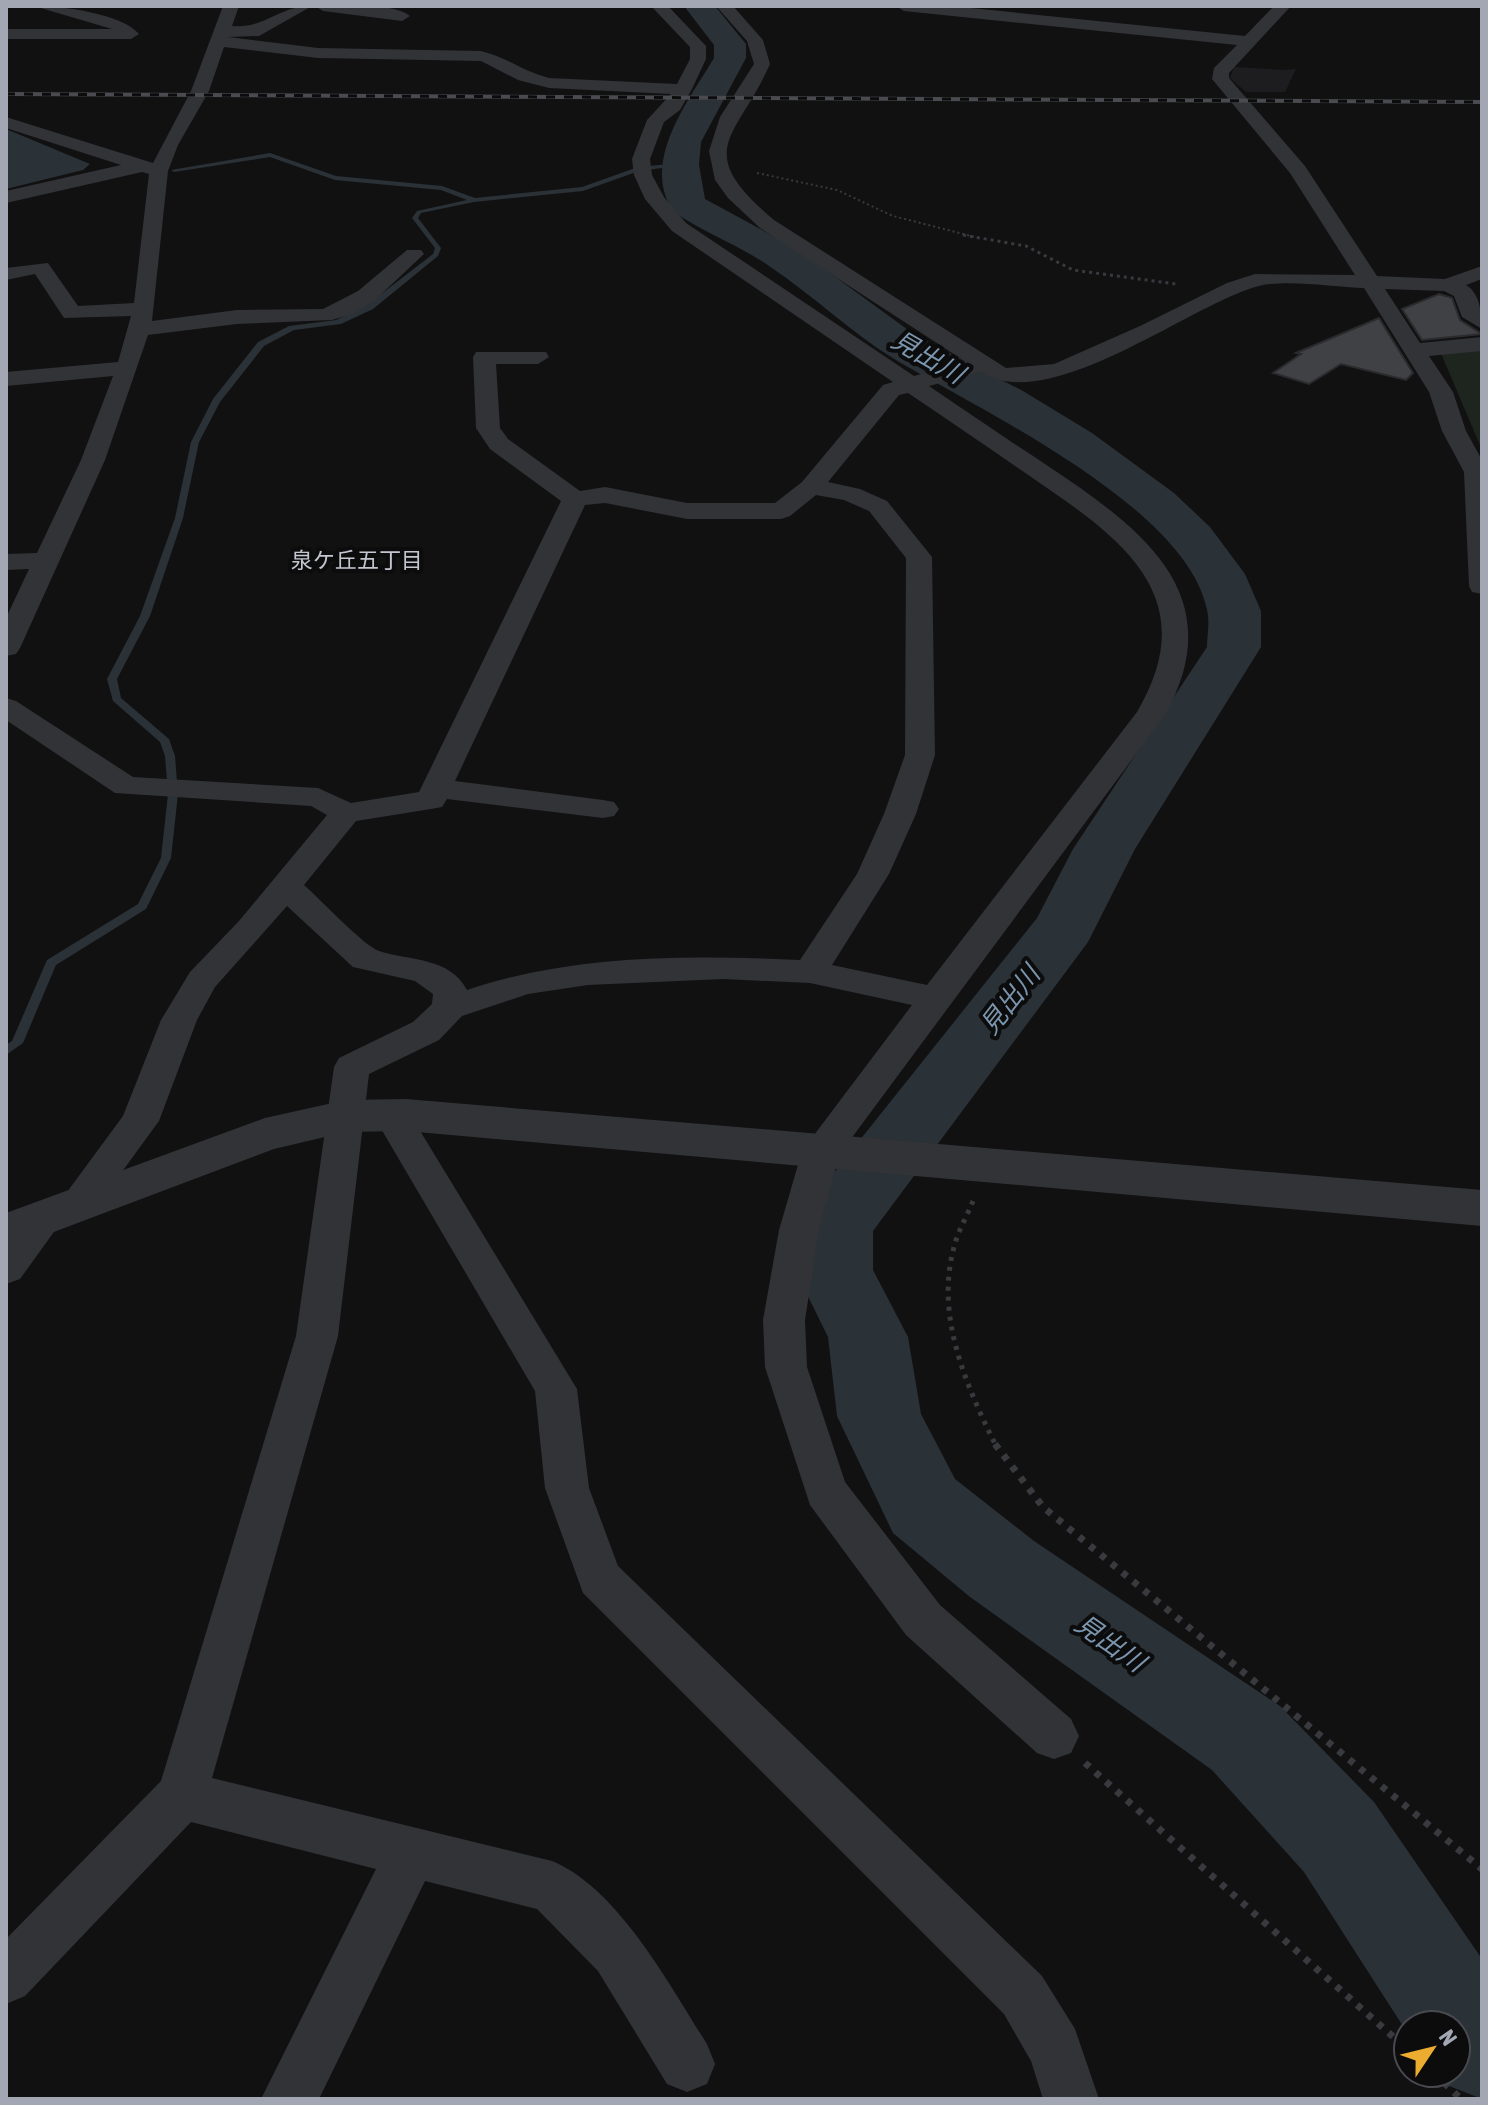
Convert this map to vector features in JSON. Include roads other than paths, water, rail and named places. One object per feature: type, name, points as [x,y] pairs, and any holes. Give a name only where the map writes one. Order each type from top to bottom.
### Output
[{"type":"street","points":[[6,34],[131,34],[123,27],[42,6]]},
{"type":"street","points":[[8,641],[93,460],[128,368],[142,319],[152,169],[200,91],[231,6]]},
{"type":"street","points":[[221,36],[253,33],[304,6]]},
{"type":"street","points":[[323,6],[402,16]]},
{"type":"street","points":[[659,6],[698,46],[698,59],[674,106],[656,120],[641,159],[643,175],[655,199],[679,227],[1102,514],[1141,549],[1161,581],[1170,607],[1175,649],[1168,683],[1150,715],[821,1151],[799,1230],[784,1320],[786,1367],[826,1491],[923,1620],[1054,1736]]},
{"type":"street","points":[[724,6],[755,40],[762,64],[720,132],[717,163],[736,195],[767,224],[1002,375],[1058,370],[1148,331],[1220,294],[1262,278],[1447,285],[1464,292],[1470,312],[1482,322]]},
{"type":"street","points":[[904,6],[1248,41]]},
{"type":"street","points":[[1283,6],[1220,72],[1221,79],[1298,170],[1441,392],[1454,431],[1476,472],[1482,586]]},
{"type":"street","points":[[106,23],[129,12]]},
{"type":"street","points":[[221,36],[331,54],[481,56],[505,62],[517,74],[528,79],[554,84],[683,89]]},
{"type":"street","points":[[6,122],[152,169]]},
{"type":"street","points":[[118,159],[169,145]]},
{"type":"street","points":[[6,197],[69,180],[152,169]]},
{"type":"street","points":[[6,274],[41,267],[72,313],[142,319],[324,315],[347,308],[366,296],[414,254]]},
{"type":"street","points":[[1447,285],[1482,272]]},
{"type":"street","points":[[1416,350],[1482,344]]},
{"type":"street","points":[[538,357],[484,357],[488,428],[499,444],[575,499],[605,495],[687,511],[781,511],[811,487],[891,390],[983,364]]},
{"type":"street","points":[[6,379],[128,368]]},
{"type":"street","points":[[810,972],[873,874],[900,814],[920,755],[919,557],[878,506],[851,494],[811,487]]},
{"type":"street","points":[[6,707],[126,786],[318,797],[346,813],[431,800],[575,499]]},
{"type":"street","points":[[6,562],[44,561]]},
{"type":"street","points":[[437,788],[603,809]]},
{"type":"street","points":[[6,1268],[42,1219],[140,1121],[179,1020],[202,980],[346,813]]},
{"type":"street","points":[[285,886],[365,959],[426,972],[450,989],[450,1008]]},
{"type":"street","points":[[6,1977],[182,1795],[317,1336],[352,1067],[426,1031],[450,1008],[524,983],[588,974],[723,968],[810,972],[938,999]]},
{"type":"street","points":[[42,1219],[265,1135],[346,1116],[392,1115],[1482,1208]]},
{"type":"street","points":[[392,1115],[556,1389],[567,1488],[599,1578],[1023,1995],[1055,2049],[1071,2099]]},
{"type":"street","points":[[182,1795],[552,1887],[617,1952],[687,2064]]},
{"type":"street","points":[[289,2099],[412,1852]]},
{"type":"waterway","name":"見出川","points":[[699,6],[730,44],[730,58],[683,142],[681,165],[687,204],[783,257],[900,344],[1007,401],[1076,443],[1116,472],[1192,538],[1219,574],[1234,611],[1234,647],[1104,849],[1065,927],[835,1226],[834,1270],[868,1337],[879,1416],[924,1506],[1002,1569],[1246,1738],[1339,1837],[1462,2022],[1482,2046]]},
{"type":"waterway","points":[[174,170],[270,155],[335,178],[442,188],[474,200]]},
{"type":"waterway","points":[[474,200],[583,189],[638,169],[681,165]]},
{"type":"waterway","points":[[6,1051],[17,1043],[51,963],[142,906],[166,858],[173,794],[170,756],[165,741],[116,699],[112,679],[145,616],[179,518],[195,442],[216,401],[261,344],[292,328],[338,322],[370,307],[436,255],[438,248],[415,218],[419,212],[474,200]]},
{"type":"railway","points":[[6,94],[1482,102]]},
{"type":"district","name":"泉ケ丘五丁目","points":[[357,560]]}]
